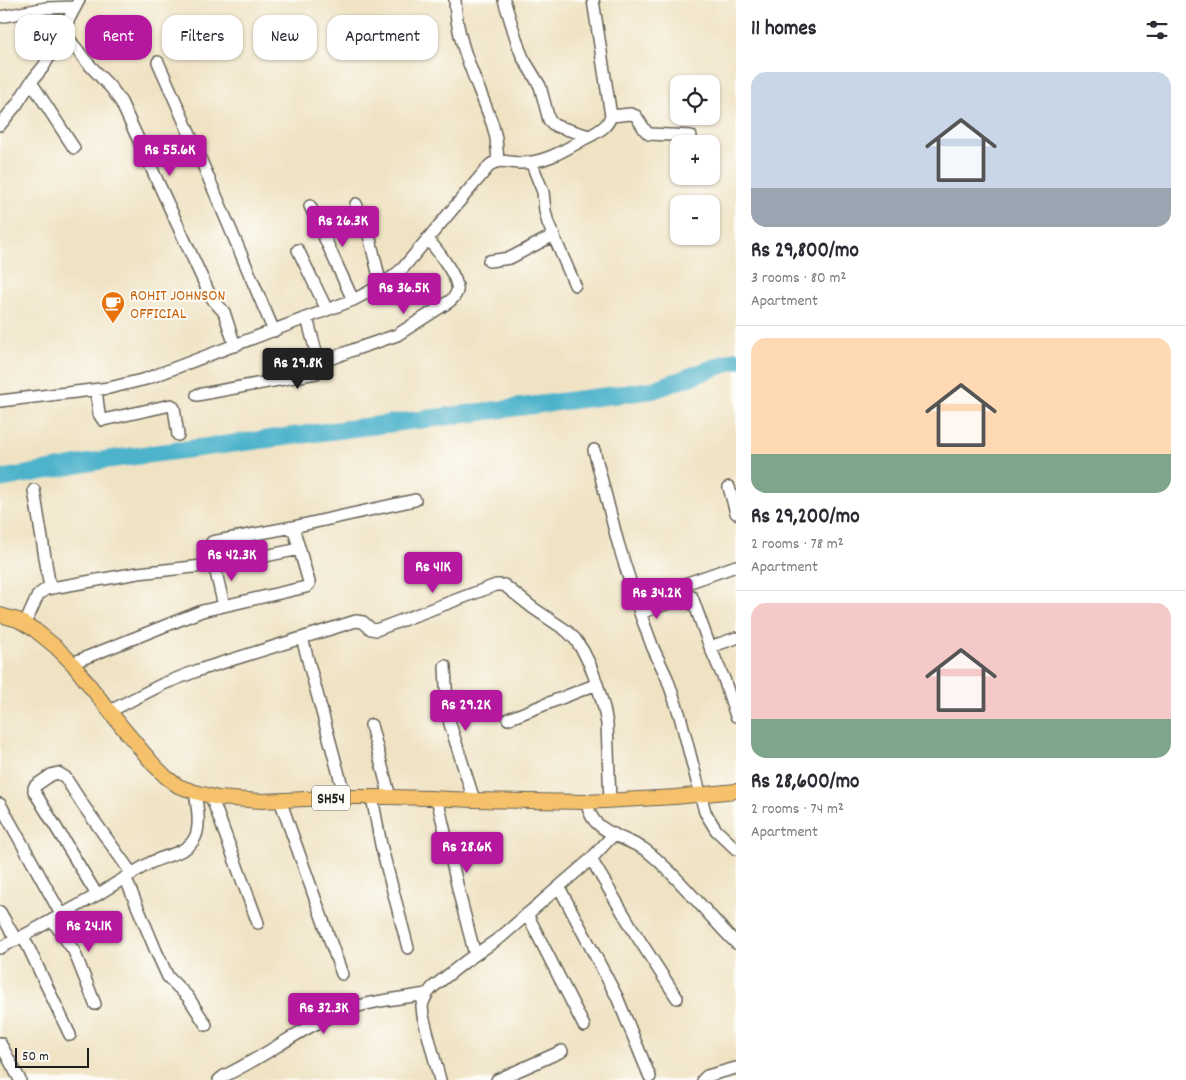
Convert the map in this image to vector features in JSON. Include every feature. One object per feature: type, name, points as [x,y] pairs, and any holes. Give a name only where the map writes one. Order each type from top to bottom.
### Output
[{"type":"main road","name":"SH54","points":[[0,614],[25,624],[56,647],[72,663],[154,765],[166,777],[178,786],[211,796],[237,800],[390,797],[586,802],[675,797],[736,791]]},
{"type":"street","points":[[455,0],[458,30],[493,126],[498,161]]},
{"type":"street","points":[[504,0],[516,42],[523,58],[540,86],[549,120],[556,126],[589,136]]},
{"type":"street","points":[[0,401],[96,390],[146,379],[353,300],[393,278],[490,165],[498,161],[520,163],[543,160],[555,156],[608,123],[612,116],[593,0]]},
{"type":"street","points":[[0,17],[58,3],[77,4]]},
{"type":"street","points":[[75,47],[121,102],[209,293],[224,312],[235,346]]},
{"type":"street","points":[[0,125],[47,60]]},
{"type":"street","points":[[158,62],[274,331]]},
{"type":"street","points":[[30,82],[74,148]]},
{"type":"street","points":[[612,116],[631,114],[636,116],[649,134],[670,135]]},
{"type":"street","points":[[531,162],[544,192],[546,217],[575,285]]},
{"type":"street","points":[[356,204],[369,235],[381,285]]},
{"type":"street","points":[[310,206],[353,300]]},
{"type":"street","points":[[490,260],[510,258],[518,255],[554,235]]},
{"type":"street","points":[[319,364],[397,335],[454,297],[458,289],[456,283],[440,254],[427,239]]},
{"type":"street","points":[[298,250],[327,310]]},
{"type":"street","points":[[197,396],[313,374],[319,370],[307,318]]},
{"type":"street","points":[[96,390],[99,414],[103,420],[171,405],[174,408],[178,435]]},
{"type":"street","points":[[594,450],[618,543],[640,613],[653,648],[668,678],[683,724],[704,812],[716,830],[736,849]]},
{"type":"street","points":[[729,486],[736,513]]},
{"type":"street","points":[[34,490],[50,588]]},
{"type":"street","points":[[212,542],[293,527],[415,500]]},
{"type":"street","points":[[72,663],[202,611],[307,586],[309,582],[293,527]]},
{"type":"street","points":[[25,624],[38,595],[43,590],[50,588],[138,573],[251,559],[300,549]]},
{"type":"street","points":[[214,564],[224,606]]},
{"type":"street","points":[[676,601],[673,588],[736,566]]},
{"type":"street","points":[[110,711],[163,684],[198,670],[358,620],[371,630],[376,630],[496,585],[504,585],[567,631],[575,639],[590,665],[604,708],[607,724],[610,801]]},
{"type":"street","points":[[640,613],[689,596],[692,597],[724,679],[736,716]]},
{"type":"street","points":[[302,638],[345,797]]},
{"type":"street","points":[[710,647],[736,638]]},
{"type":"street","points":[[445,666],[447,707],[450,724],[474,800]]},
{"type":"street","points":[[508,719],[597,684]]},
{"type":"street","points":[[371,725],[390,797]]},
{"type":"street","points":[[97,895],[34,791],[35,786],[58,773],[65,777],[128,875],[156,951],[168,977],[188,997],[206,1025]]},
{"type":"street","points":[[0,948],[97,895],[128,875],[183,849],[197,835],[198,815],[195,792]]},
{"type":"street","points":[[211,796],[258,923]]},
{"type":"street","points":[[372,797],[381,845],[408,948]]},
{"type":"street","points":[[437,798],[475,955]]},
{"type":"street","points":[[280,800],[342,974]]},
{"type":"street","points":[[586,802],[592,817],[598,824],[644,849],[662,864],[687,888],[716,923],[736,943]]},
{"type":"street","points":[[0,804],[74,952],[95,1004]]},
{"type":"street","points":[[440,1080],[423,1016],[422,1006],[427,994],[433,987],[501,937],[592,859],[614,834]]},
{"type":"street","points":[[592,859],[635,933],[677,998]]},
{"type":"street","points":[[559,887],[617,997],[650,1077]]},
{"type":"street","points":[[0,912],[19,938],[70,1035]]},
{"type":"street","points":[[527,914],[584,1026]]},
{"type":"street","points":[[220,1080],[304,1030],[339,1013],[367,1004],[427,994]]},
{"type":"street","points":[[0,1043],[20,1080]]},
{"type":"street","points":[[497,1080],[562,1051]]},
{"type":"street","points":[[703,1080],[707,1076],[736,1068]]},
{"type":"waterway","points":[[0,479],[104,460],[653,390],[736,360]]},
{"type":"place","name":"ROHIT JOHNSON OFFICIAL","points":[[113,324]]}]
